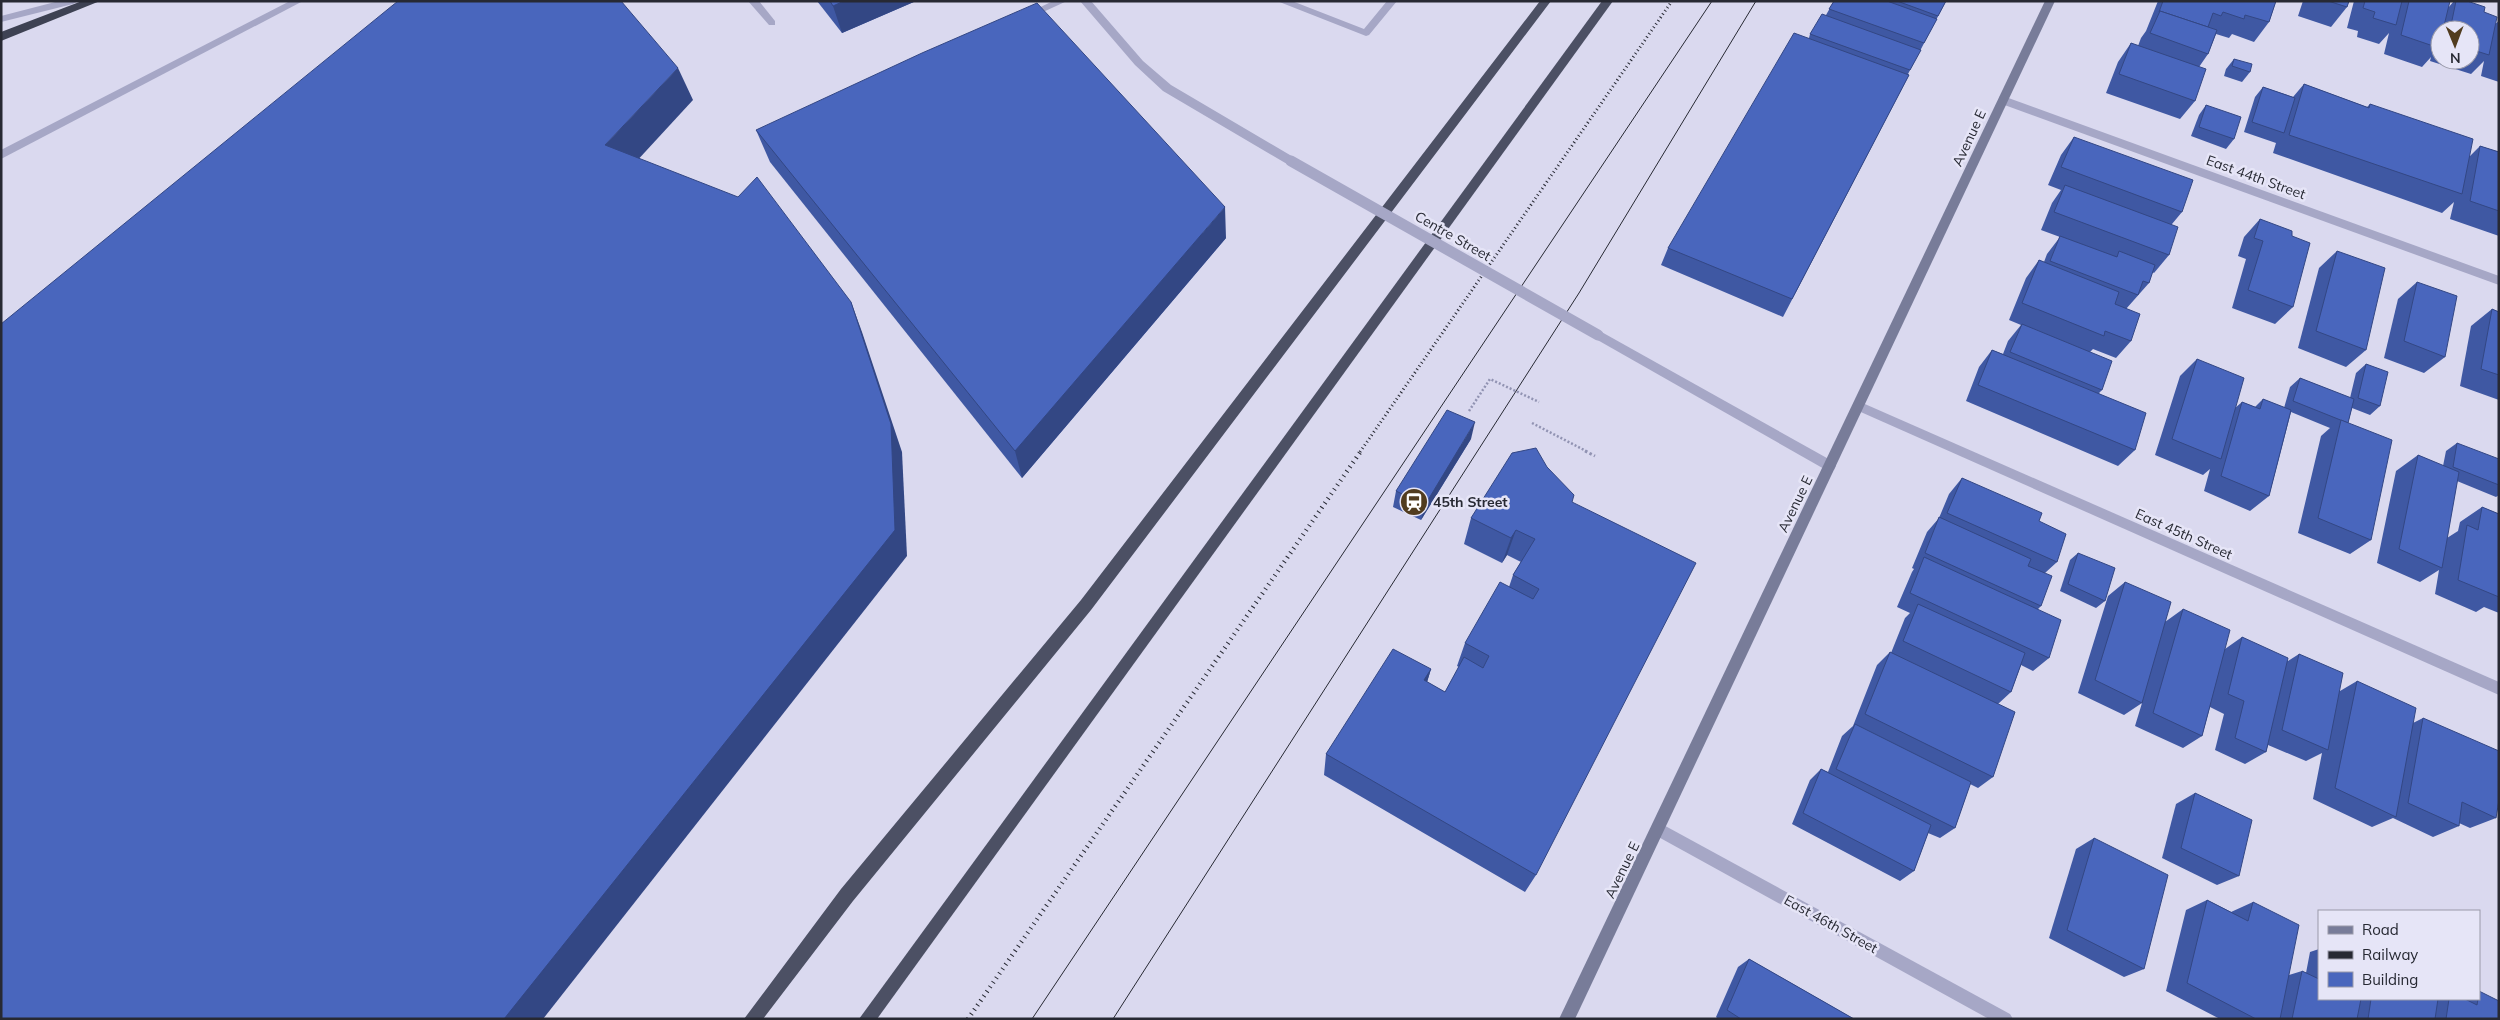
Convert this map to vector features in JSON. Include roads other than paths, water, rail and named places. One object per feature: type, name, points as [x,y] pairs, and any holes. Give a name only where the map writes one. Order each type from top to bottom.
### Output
[{"type":"highway","points":[[1,36],[94,1]]},
{"type":"highway","points":[[752,1019],[847,895],[1086,605],[1546,1]]},
{"type":"highway","points":[[867,1019],[1608,1]]},
{"type":"main road","name":"Avenue E","points":[[1567,1019],[2050,1]]},
{"type":"street","points":[[1,19],[73,1]]},
{"type":"street","points":[[1,155],[298,1]]},
{"type":"street","points":[[753,1],[772,23]]},
{"type":"street","points":[[1017,20],[1062,1]]},
{"type":"street","name":"Centre Street","points":[[1085,1],[1139,63],[1167,88],[1291,161],[1830,466]]},
{"type":"street","points":[[1282,1],[1366,33],[1392,1]]},
{"type":"street","name":"East 44th Street","points":[[2003,100],[2499,282]]},
{"type":"street","name":"East 45th Street","points":[[1858,406],[2499,689]]},
{"type":"street","name":"East 46th Street","points":[[1658,829],[2005,1019]]},
{"type":"tram line","points":[[1032,1019],[1712,1]]},
{"type":"tram line","points":[[1113,1019],[1579,293],[1756,1]]},
{"type":"railway","points":[[1360,452],[1672,1]]},
{"type":"railway","points":[[968,1019],[1361,451]]},
{"type":"place","name":"45th Street","points":[[1414,502]]}]
